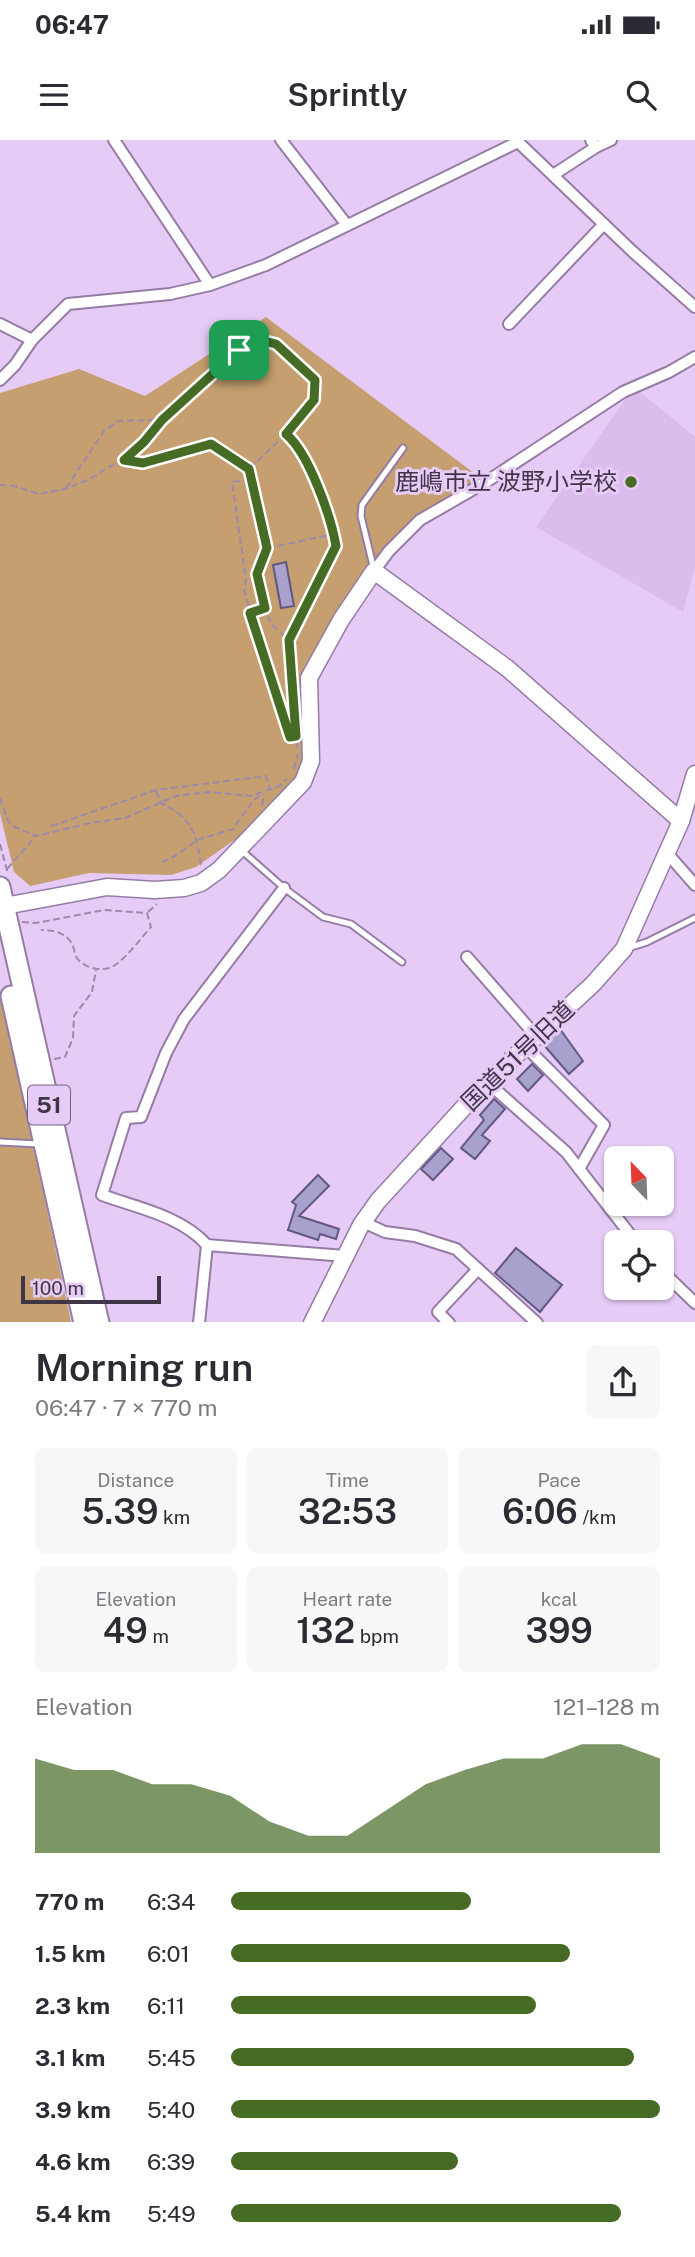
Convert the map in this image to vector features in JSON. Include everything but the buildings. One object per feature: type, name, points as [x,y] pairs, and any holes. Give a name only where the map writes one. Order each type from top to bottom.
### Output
[{"type":"highway","name":"51","points":[[4,890],[99,1322]]},
{"type":"highway","name":"51","points":[[0,947],[84,1322]]},
{"type":"street","points":[[114,140],[209,285]]},
{"type":"street","points":[[281,140],[347,225]]},
{"type":"street","points":[[553,175],[594,144],[611,140]]},
{"type":"street","points":[[0,380],[15,365],[32,340],[68,304],[170,294],[209,285],[266,265],[517,141],[695,307]]},
{"type":"street","points":[[509,324],[604,224]]},
{"type":"street","points":[[0,324],[32,340]]},
{"type":"street","points":[[4,890],[184,888],[201,883],[219,870],[303,782],[311,761],[309,678],[341,620],[389,551],[420,520],[486,482],[622,392],[669,372],[695,357]]},
{"type":"street","points":[[374,571],[507,668],[681,821]]},
{"type":"street","name":"国道51号旧道","points":[[312,1322],[363,1222],[386,1192],[487,1082],[601,976],[624,949],[681,821],[695,774]]},
{"type":"street","points":[[667,853],[695,885]]},
{"type":"street","points":[[284,888],[184,1018],[166,1053],[141,1116],[126,1118],[102,1195],[176,1222],[195,1233],[207,1245],[345,1256]]},
{"type":"street","points":[[467,957],[531,1041],[604,1125],[579,1169]]},
{"type":"street","points":[[487,1082],[566,1152],[627,1230]]},
{"type":"street","points":[[363,1222],[385,1232],[415,1236],[456,1249],[537,1322]]},
{"type":"street","points":[[199,1322],[207,1245]]},
{"type":"street","points":[[449,1322],[438,1312],[478,1269]]},
{"type":"street","points":[[674,1283],[695,1303]]},
{"type":"lane","points":[[374,571],[361,516],[362,505],[403,449]]},
{"type":"lane","points":[[241,849],[284,888],[323,918],[351,925],[402,962]]},
{"type":"lane","points":[[624,949],[647,942],[695,918]]},
{"type":"lane","points":[[0,1142],[43,1145]]},
{"type":"path","points":[[0,485],[40,494],[65,489],[124,460],[144,442],[162,420],[239,350],[252,342],[264,341],[276,344],[315,380],[314,400],[286,434],[249,469]]},
{"type":"path","points":[[65,489],[104,431],[118,421],[162,420]]},
{"type":"path","points":[[162,862],[197,840],[233,829],[253,802],[293,773],[298,752],[289,640],[336,546],[323,499],[295,441],[286,434]]},
{"type":"path","points":[[124,460],[143,463],[211,444],[249,469],[267,548],[257,574],[271,624],[289,640]]},
{"type":"path","points":[[251,478],[232,482],[246,580],[244,591],[290,737],[296,736]]},
{"type":"path","points":[[267,548],[334,534]]},
{"type":"path","points":[[250,613],[265,608]]},
{"type":"path","points":[[51,826],[156,790],[266,776],[270,790]]},
{"type":"path","points":[[156,790],[160,803],[182,814],[197,840],[202,871]]},
{"type":"path","points":[[0,798],[8,821],[36,836],[125,818],[176,796],[198,793],[251,796],[264,793]]},
{"type":"path","points":[[259,809],[264,803],[264,793]]},
{"type":"path","points":[[4,890],[36,836]]},
{"type":"path","points":[[0,844],[4,890]]},
{"type":"path","points":[[21,922],[36,923],[104,910],[147,913],[158,903],[156,896]]},
{"type":"path","points":[[41,930],[54,930],[62,935],[71,942],[78,960],[96,969],[113,966],[151,927],[147,913]]},
{"type":"path","points":[[48,1061],[65,1057],[73,1038],[74,1016],[92,992],[96,969]]},
{"type":"shaded area","points":[[266,317],[486,482],[420,520],[389,551],[304,667],[305,747],[298,777],[257,824],[196,867],[171,875],[89,873],[30,886],[14,872],[0,813],[0,393],[79,369],[145,396]]},
{"type":"shaded area","name":"鹿嶋市立 波野小学校","points":[[634,387],[695,437],[695,567],[683,612],[536,527]]},
{"type":"shaded area","points":[[0,991],[71,1322],[0,1322]]},
{"type":"place","name":"鹿嶋市立 波野小学校","points":[[631,482]]},
{"type":"route","points":[[252,342],[276,344],[315,380],[314,400],[286,434],[295,441],[323,499],[336,546],[289,640],[296,736],[290,737],[250,613],[265,608],[257,574],[267,548],[249,469],[211,444],[143,463],[124,460],[144,442],[162,420],[239,350],[252,342]]}]
